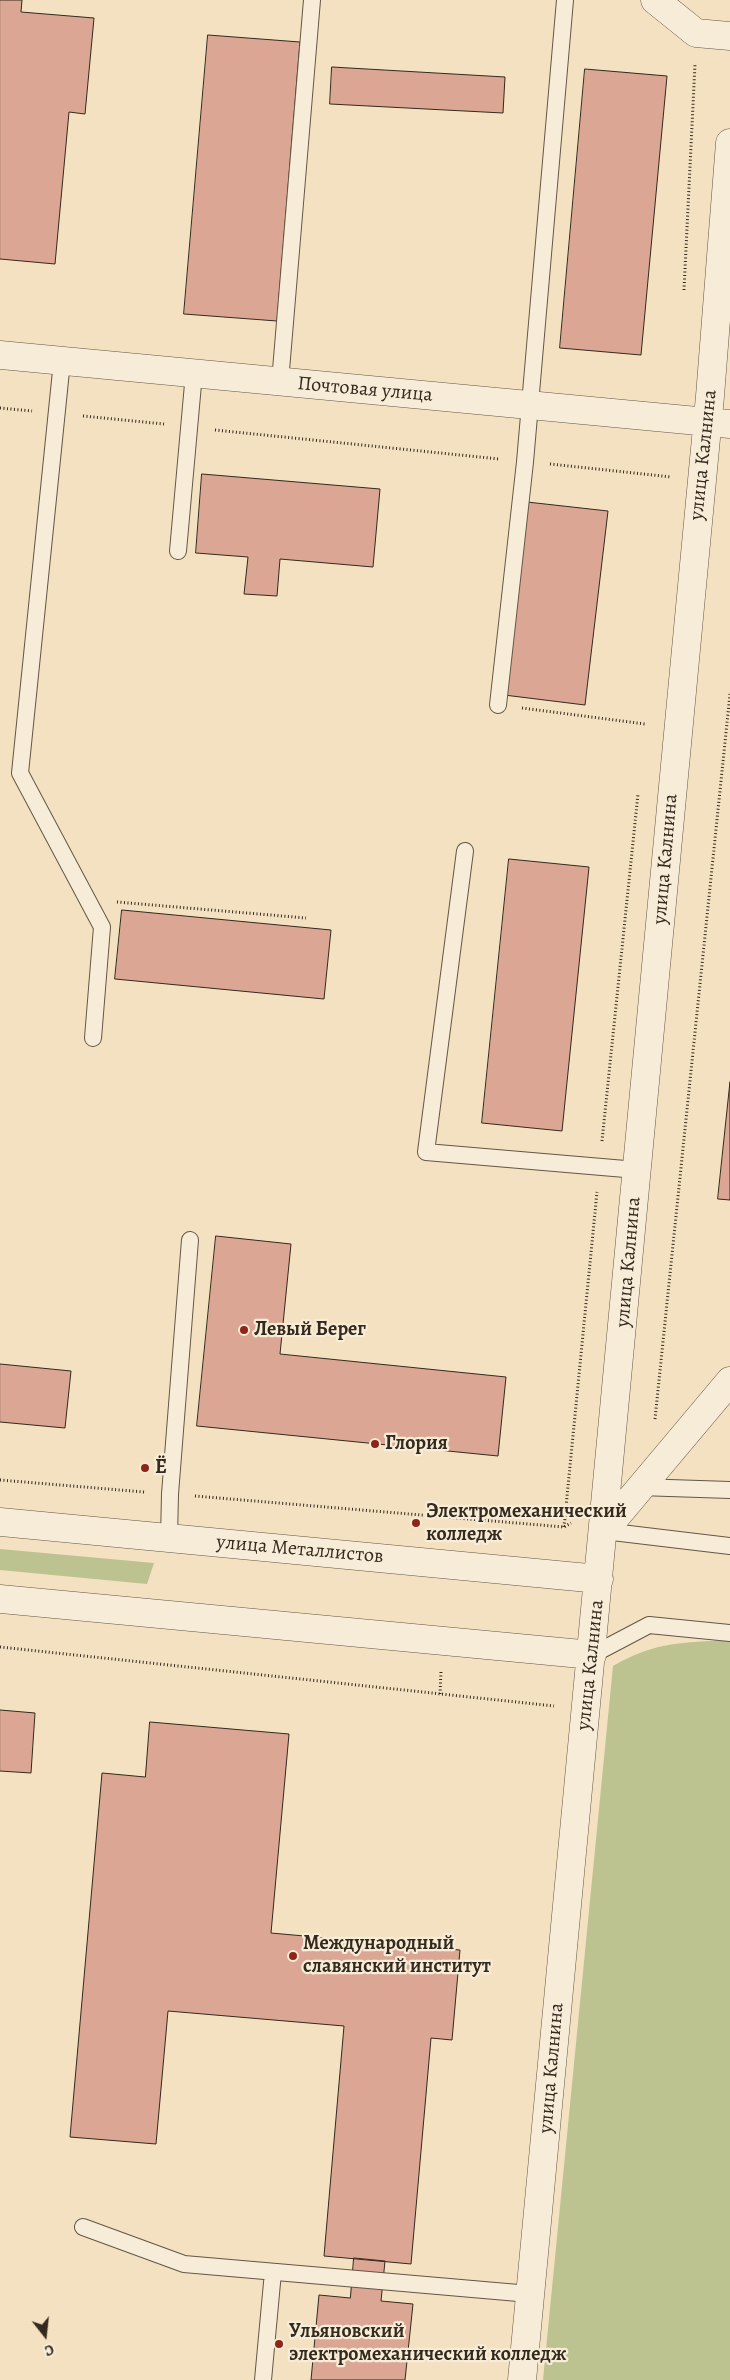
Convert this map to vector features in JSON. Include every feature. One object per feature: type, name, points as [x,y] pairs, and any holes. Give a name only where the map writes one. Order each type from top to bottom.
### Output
[{"type":"street","points":[[655,0],[696,33],[730,36]]},
{"type":"street","name":"улица Калнина","points":[[522,2380],[637,1170],[718,423],[730,143]]},
{"type":"street","name":"Почтовая улица","points":[[0,355],[718,423]]},
{"type":"street","points":[[604,1531],[639,1487],[730,1381]]},
{"type":"street","name":"улица Металлистов","points":[[0,1522],[599,1579]]},
{"type":"street","points":[[0,1599],[592,1655]]},
{"type":"lane","points":[[280,382],[312,0]]},
{"type":"lane","points":[[498,705],[531,406],[565,0]]},
{"type":"lane","points":[[62,361],[20,773],[102,927],[93,1038]]},
{"type":"lane","points":[[178,551],[194,373]]},
{"type":"lane","points":[[465,851],[426,1152],[637,1170]]},
{"type":"lane","points":[[170,1538],[170,1494],[190,1240]]},
{"type":"lane","points":[[639,1487],[730,1490]]},
{"type":"lane","points":[[604,1531],[730,1546]]},
{"type":"lane","points":[[592,1655],[649,1625],[730,1633]]},
{"type":"lane","points":[[83,2227],[184,2264],[530,2294]]},
{"type":"lane","points":[[263,2380],[274,2272]]},
{"type":"path","points":[[684,296],[696,33]]},
{"type":"path","points":[[0,408],[671,477],[670,487]]},
{"type":"path","points":[[654,1427],[730,694]]},
{"type":"path","points":[[498,705],[645,724]]},
{"type":"path","points":[[644,734],[646,714]]},
{"type":"path","points":[[0,1480],[564,1527],[638,793]]},
{"type":"path","points":[[88,900],[306,918]]},
{"type":"path","points":[[0,1647],[586,1710]]},
{"type":"path","points":[[440,1694],[441,1667]]},
{"type":"green space","points":[[0,1549],[154,1563],[147,1584],[0,1570]]},
{"type":"green space","points":[[730,1640],[730,2380],[543,2380],[613,1666],[643,1652],[670,1645]]},
{"type":"building","points":[[0,0],[22,0],[21,12],[94,18],[85,114],[69,112],[55,264],[0,259]]},
{"type":"building","points":[[208,35],[300,42],[277,321],[184,314]]},
{"type":"building","points":[[332,67],[505,77],[503,113],[330,104]]},
{"type":"building","points":[[585,69],[667,76],[641,355],[560,348]]},
{"type":"building","points":[[202,474],[380,489],[373,567],[280,559],[277,596],[244,594],[248,557],[196,553]]},
{"type":"building","points":[[527,502],[608,511],[585,705],[504,695]]},
{"type":"building","points":[[509,859],[589,867],[562,1131],[482,1123]]},
{"type":"building","points":[[122,910],[331,930],[324,999],[115,979]]},
{"type":"building","points":[[730,1082],[730,1200],[718,1199]]},
{"type":"building","name":"Левый Берег","points":[[216,1236],[291,1244],[280,1354],[506,1377],[498,1456],[197,1426]]},
{"type":"building","points":[[0,1364],[71,1371],[65,1428],[0,1422]]},
{"type":"building","points":[[0,1710],[35,1713],[31,1773],[0,1771]]},
{"type":"building","points":[[150,1722],[289,1734],[271,1933],[460,1950],[452,2040],[431,2038],[411,2264],[324,2256],[344,2026],[168,2011],[156,2144],[70,2137],[102,1773],[145,1777]]},
{"type":"building","points":[[354,2258],[385,2261],[381,2301],[413,2304],[405,2380],[311,2380],[319,2295],[350,2298]]},
{"type":"place","name":"Левый Берег","points":[[244,1330]]},
{"type":"place","name":"Глория","points":[[375,1444]]},
{"type":"place","name":"Ё","points":[[145,1468]]},
{"type":"place","name":"Электромеханический колледж","points":[[416,1523]]},
{"type":"place","name":"Международный славянский институт","points":[[293,1956]]},
{"type":"place","name":"Ульяновский электромеханический колледж","points":[[279,2344]]}]
